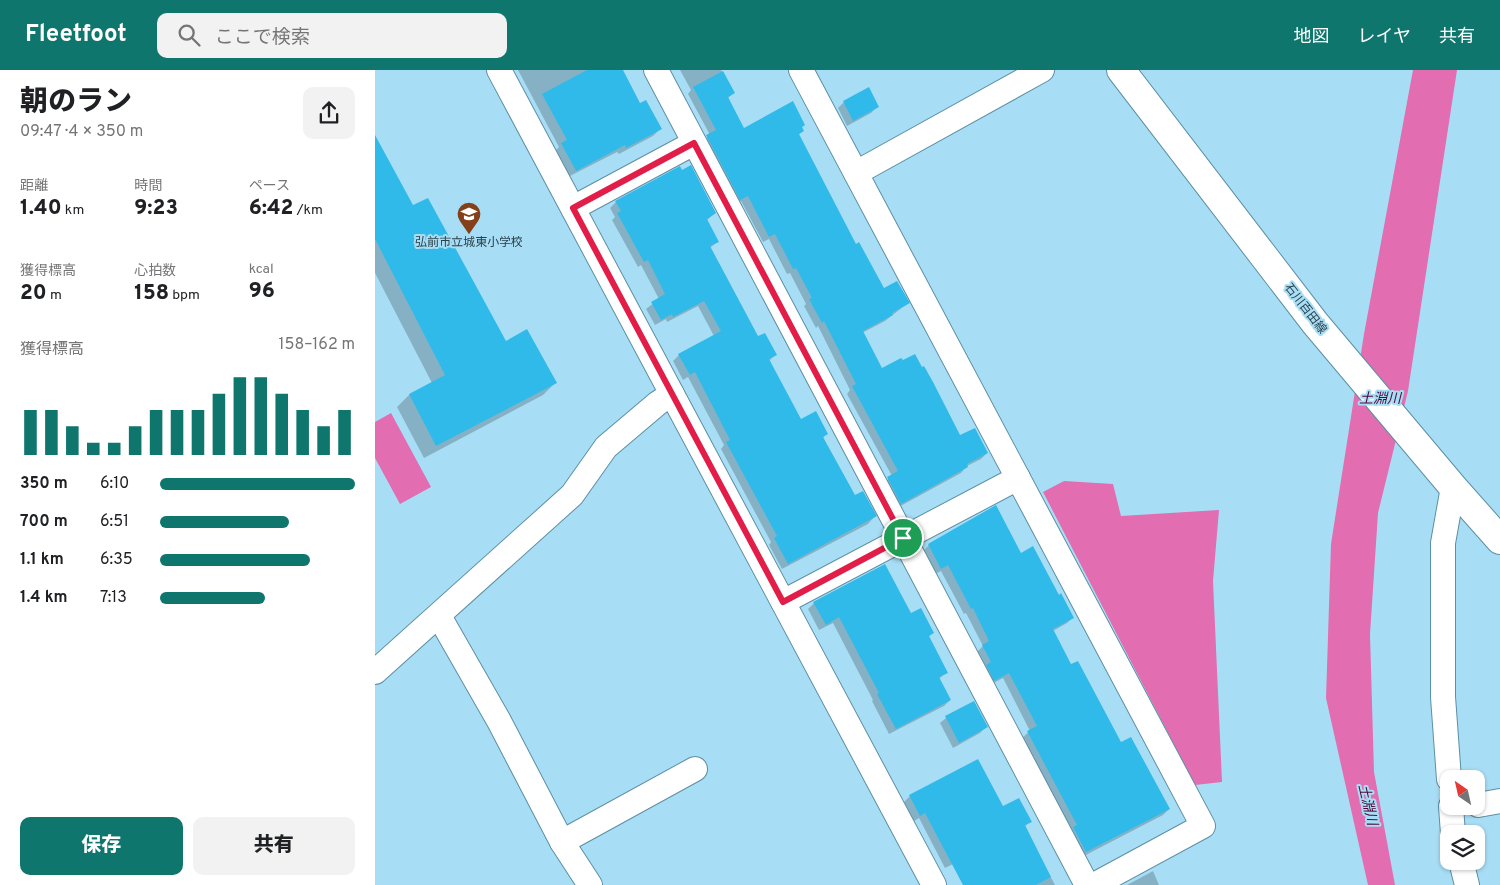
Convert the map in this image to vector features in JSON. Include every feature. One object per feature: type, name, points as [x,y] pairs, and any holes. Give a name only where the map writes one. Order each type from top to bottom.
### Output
[{"type":"main road","name":"石川百田線","points":[[1121,70],[1315,323],[1500,540]]},
{"type":"street","points":[[499,70],[934,885]]},
{"type":"street","points":[[656,70],[1087,885]]},
{"type":"street","points":[[801,70],[1203,826],[1094,885]]},
{"type":"street","points":[[855,172],[1042,70]]},
{"type":"street","points":[[573,208],[694,143]]},
{"type":"street","points":[[375,672],[572,495],[606,446],[658,403],[672,394]]},
{"type":"street","points":[[783,602],[1018,478]]},
{"type":"street","points":[[1448,770],[1443,697],[1443,543],[1453,487]]},
{"type":"street","points":[[439,616],[499,721],[562,842],[590,885]]},
{"type":"street","points":[[562,842],[695,769]]},
{"type":"street","points":[[1463,870],[1467,885]]},
{"type":"water","name":"土淵川","points":[[1413,70],[1457,70],[1408,391],[1378,513],[1370,634],[1374,772],[1395,885],[1368,885],[1326,698],[1331,544],[1364,334]]},
{"type":"water","points":[[391,413],[431,487],[400,504],[375,458],[375,422]]},
{"type":"water","points":[[1064,481],[1113,484],[1121,516],[1219,510],[1213,581],[1222,782],[1195,785],[1043,492]]},
{"type":"building","points":[[587,70],[623,70],[640,103],[646,100],[662,129],[626,148],[625,145],[576,171],[561,143],[567,140],[542,94]]},
{"type":"building","points":[[723,71],[735,93],[728,97],[744,128],[793,101],[805,125],[802,127],[804,131],[799,134],[856,244],[859,242],[884,288],[897,281],[910,303],[892,313],[893,315],[863,331],[882,368],[901,358],[903,360],[915,354],[933,382],[960,435],[975,428],[988,453],[967,464],[968,467],[901,504],[887,477],[898,471],[852,386],[856,384],[824,321],[822,323],[809,299],[812,298],[796,268],[793,269],[775,234],[769,237],[748,196],[740,200],[706,135],[716,130],[693,87]]},
{"type":"building","points":[[869,87],[879,107],[853,121],[843,101]]},
{"type":"building","points":[[375,135],[413,205],[428,198],[506,341],[527,329],[557,383],[436,446],[409,394],[445,375],[375,239]]},
{"type":"building","points":[[691,165],[716,213],[707,219],[719,242],[710,246],[758,336],[765,333],[777,355],[769,359],[801,419],[816,411],[828,434],[823,437],[855,495],[863,491],[877,516],[788,564],[774,538],[777,536],[726,442],[730,440],[695,372],[690,375],[678,354],[721,331],[704,301],[673,317],[672,314],[661,320],[651,302],[665,294],[648,260],[644,262],[617,213],[621,211],[615,201],[680,166],[682,170]]},
{"type":"building","points":[[996,505],[1021,553],[1033,546],[1059,595],[1061,593],[1074,618],[1053,629],[1071,664],[1078,661],[1121,742],[1131,737],[1170,809],[1086,852],[1073,827],[1077,825],[1027,731],[1037,726],[1009,673],[994,681],[986,665],[991,662],[982,645],[989,641],[973,608],[971,609],[948,565],[941,569],[928,544]]},
{"type":"building","points":[[885,564],[911,613],[921,608],[934,633],[929,636],[948,673],[939,677],[951,700],[896,729],[839,617],[826,625],[813,602]]},
{"type":"building","points":[[974,701],[988,727],[959,743],[945,716]]},
{"type":"building","points":[[978,759],[1003,806],[1019,798],[1032,822],[1025,825],[1051,877],[1036,885],[963,885],[925,813],[920,816],[909,795]]},
{"type":"place","name":"弘前市立城東小学校","points":[[469,235]]},
{"type":"route","points":[[694,143],[903,538],[783,602],[573,208],[694,143]]}]
